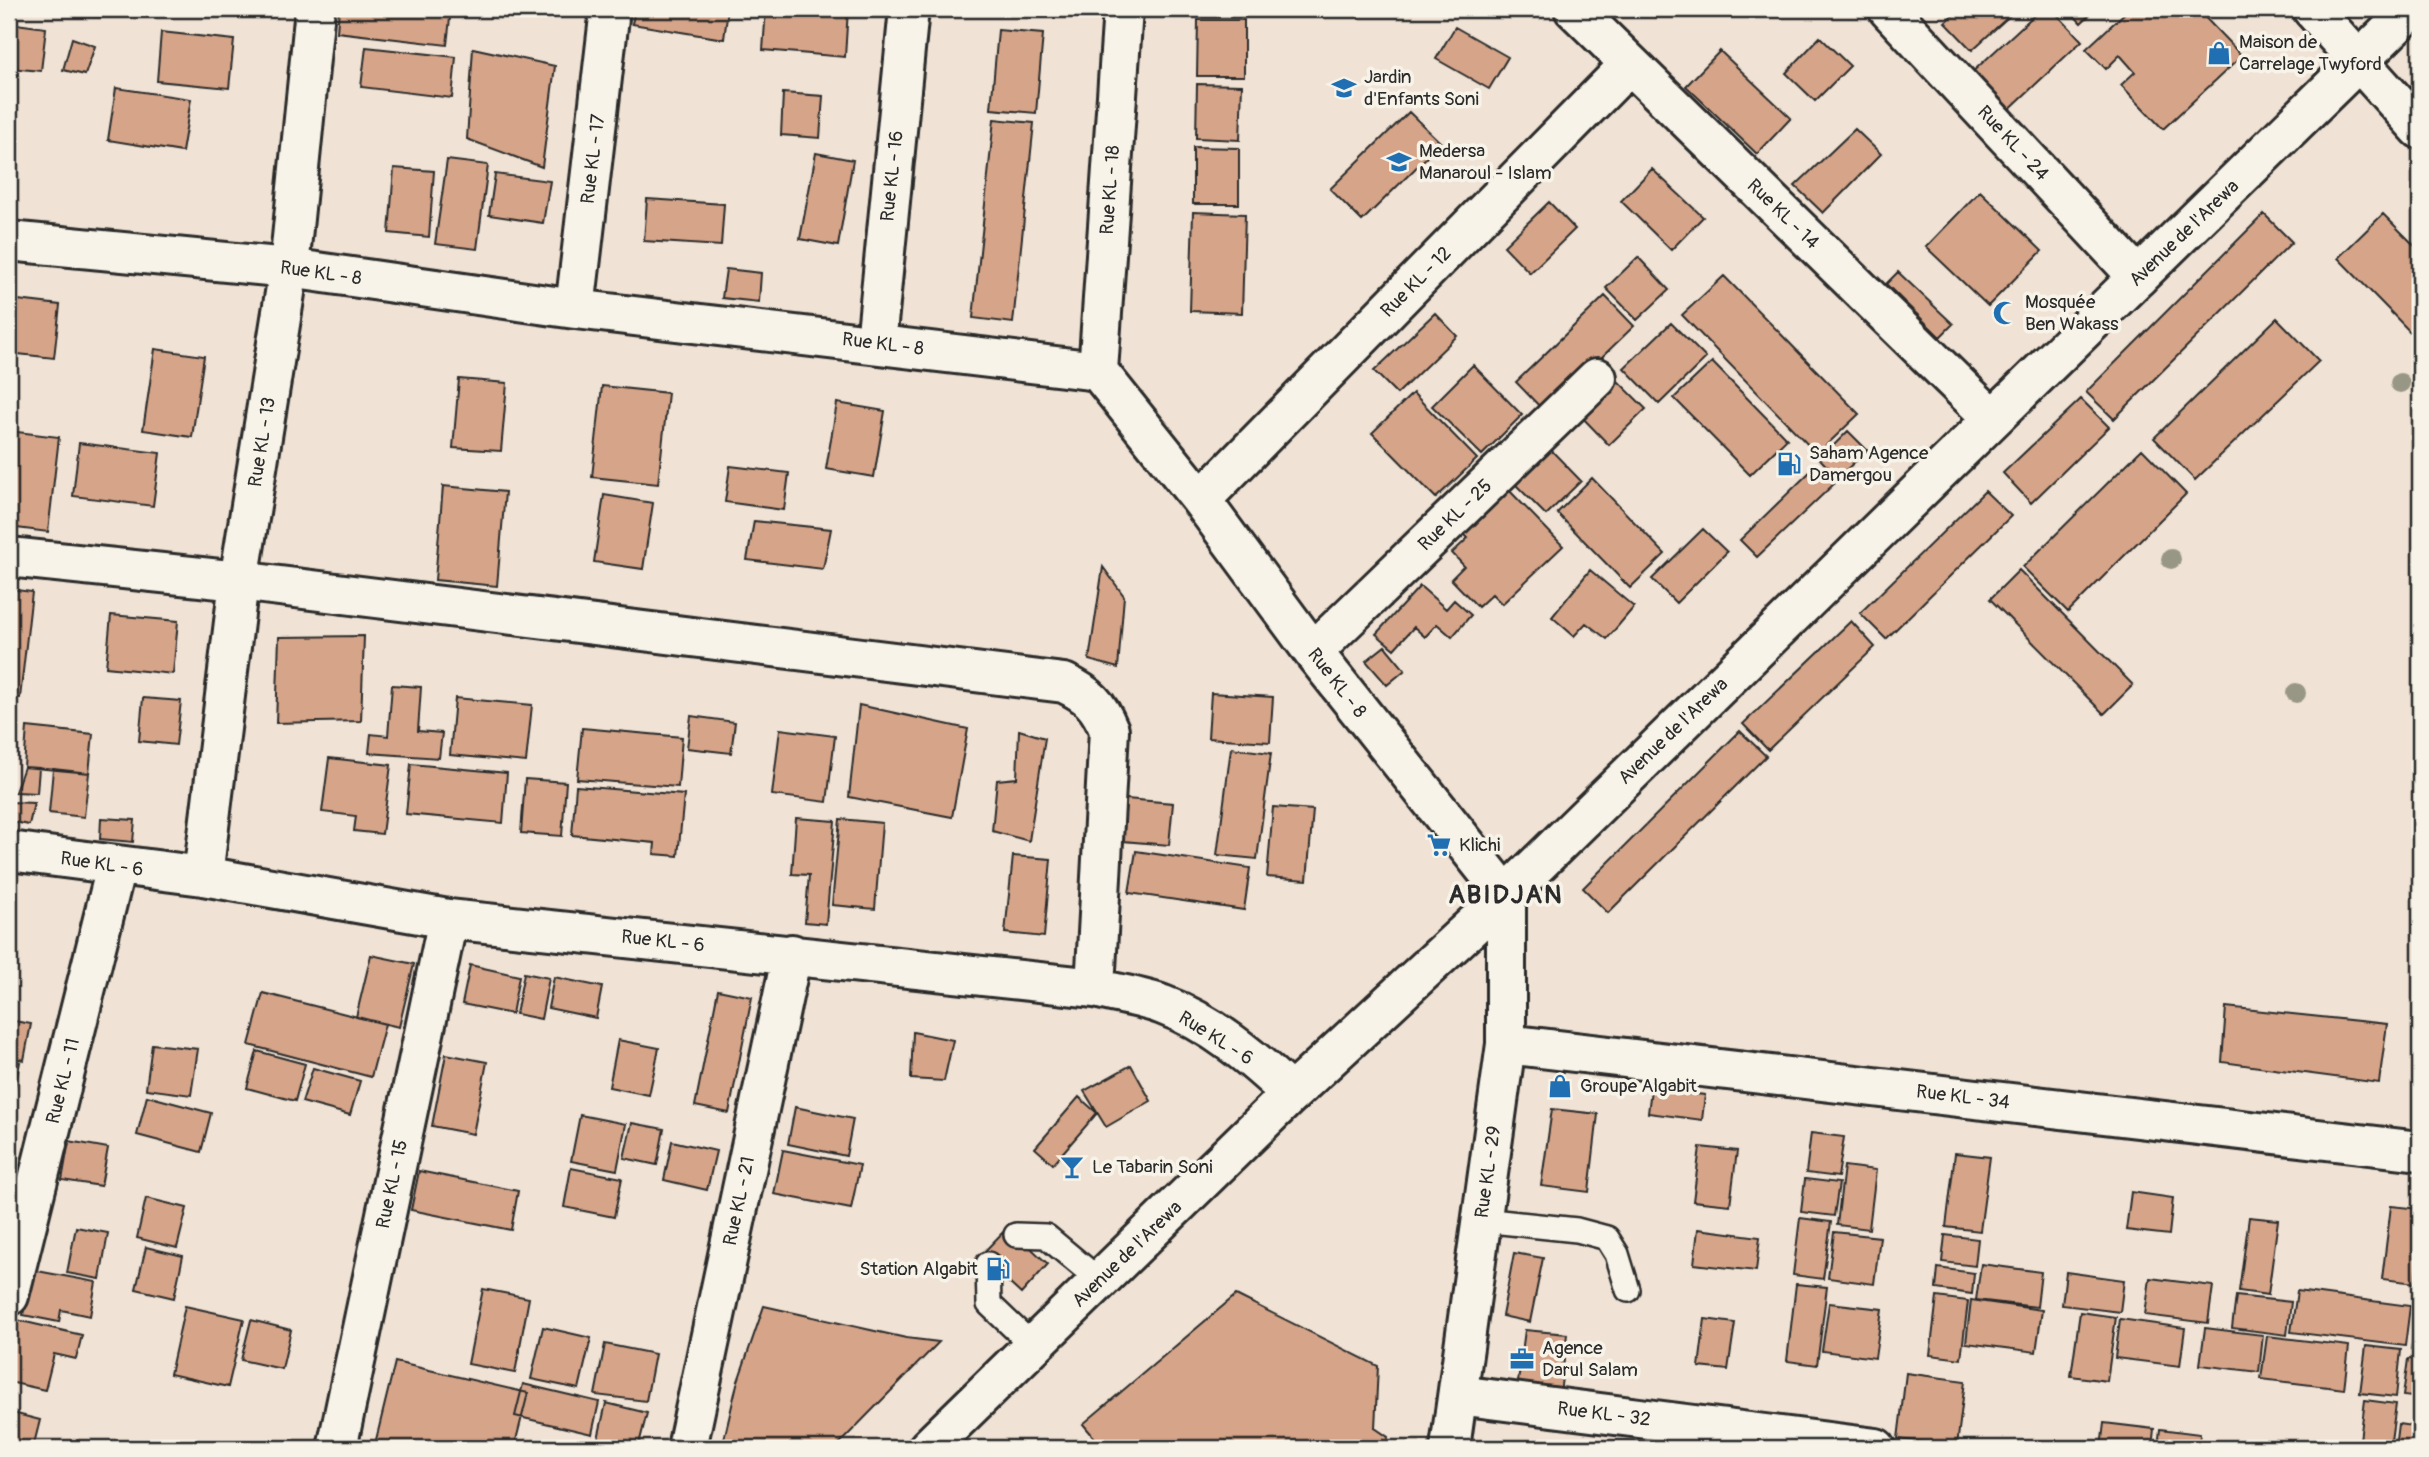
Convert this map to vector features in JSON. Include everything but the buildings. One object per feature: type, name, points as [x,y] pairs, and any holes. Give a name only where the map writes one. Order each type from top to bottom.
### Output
[{"type":"street","name":"Rue KL - 13","points":[[203,876],[239,581],[289,268],[315,9]]},
{"type":"street","name":"Rue KL - 17","points":[[575,309],[610,9]]},
{"type":"street","name":"Rue KL - 16","points":[[876,343],[909,9]]},
{"type":"street","name":"Rue KL - 18","points":[[1098,372],[1123,9]]},
{"type":"street","name":"Rue KL - 14","points":[[1574,9],[1992,418]]},
{"type":"street","name":"Rue KL - 24","points":[[1888,9],[2138,277]]},
{"type":"street","points":[[2312,9],[2420,129]]},
{"type":"street","name":"Avenue de l'Arewa","points":[[928,1448],[1291,1094],[1506,895],[2412,9]]},
{"type":"street","name":"Rue KL - 12","points":[[1201,500],[1630,64]]},
{"type":"street","name":"Rue KL - 8","points":[[9,241],[289,268],[575,309],[876,343],[1098,372],[1201,500],[1313,652],[1506,895]]},
{"type":"street","name":"Rue KL - 25","points":[[1313,652],[1597,378]]},
{"type":"street","points":[[9,557],[239,581],[1064,683],[1083,692],[1100,707],[1109,730],[1095,988]]},
{"type":"street","name":"Rue KL - 6","points":[[9,850],[117,867],[203,876],[448,919],[1095,988],[1163,1005],[1216,1033],[1254,1059],[1291,1094]]},
{"type":"street","name":"Rue KL - 11","points":[[9,1296],[117,867]]},
{"type":"street","name":"Rue KL - 29","points":[[1450,1448],[1506,1044],[1506,895]]},
{"type":"street","name":"Rue KL - 15","points":[[337,1448],[448,919]]},
{"type":"street","name":"Rue KL - 21","points":[[687,1448],[792,954]]},
{"type":"street","name":"Rue KL - 34","points":[[1506,1044],[2420,1151]]},
{"type":"street","name":"Rue KL - 32","points":[[1458,1395],[1876,1448]]},
{"type":"lane","points":[[1482,1220],[1577,1230],[1607,1238],[1617,1254],[1628,1290]]},
{"type":"lane","points":[[1016,1235],[1046,1236],[1100,1281]]},
{"type":"lane","points":[[988,1264],[989,1304],[1033,1346]]},
{"type":"place","name":"Maison de Carrelage Twyford","points":[[2219,53]]},
{"type":"place","name":"Jardin d'Enfants Soni","points":[[1344,88]]},
{"type":"place","name":"Medersa Manaroul - Islam","points":[[1399,162]]},
{"type":"place","name":"Mosquée Ben Wakass","points":[[2005,313]]},
{"type":"place","name":"Saham Agence Damergou","points":[[1789,464]]},
{"type":"place","name":"Klichi","points":[[1439,845]]},
{"type":"place","name":"Groupe Algabit","points":[[1560,1086]]},
{"type":"place","name":"Le Tabarin Soni","points":[[1072,1167]]},
{"type":"place","name":"Station Algabit","points":[[998,1269]]},
{"type":"place","name":"Agence Darul Salam","points":[[1522,1359]]},
{"type":"district","name":"ABIDJAN","points":[[1506,895]]}]
